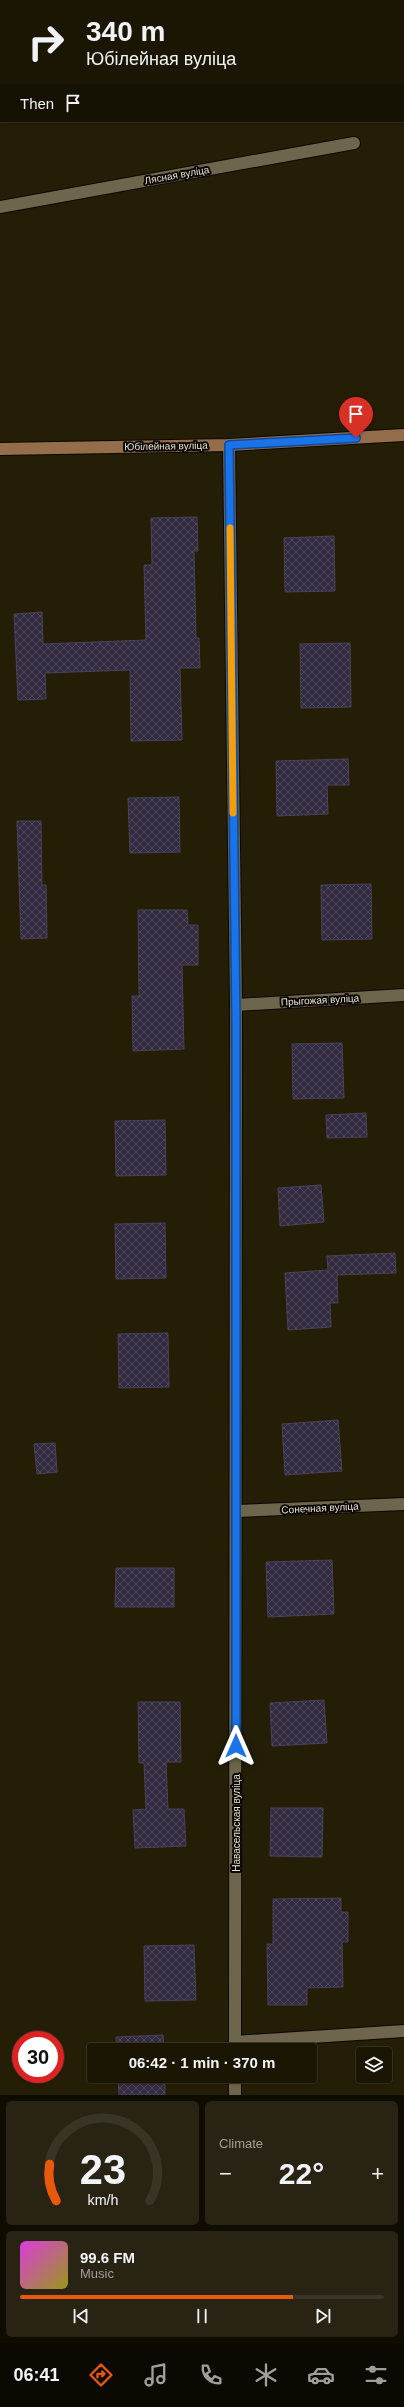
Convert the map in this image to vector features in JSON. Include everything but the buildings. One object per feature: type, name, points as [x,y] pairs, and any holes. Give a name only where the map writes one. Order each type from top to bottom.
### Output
[{"type":"main road","name":"Юбілейная вуліца","points":[[0,449],[229,445],[404,436]]},
{"type":"street","name":"Лясная вуліца","points":[[0,207],[354,143]]},
{"type":"street","name":"Навасельская вуліца","points":[[229,445],[236,1005],[237,1511],[235,2043]]},
{"type":"street","name":"Прыгожая вуліца","points":[[236,1005],[404,995]]},
{"type":"street","name":"Сонечная вуліца","points":[[237,1511],[404,1504]]},
{"type":"street","points":[[269,2043],[404,2031]]},
{"type":"street","points":[[235,2083],[235,2095]]},
{"type":"slow traffic","points":[[230,528],[233,813]]},
{"type":"route","points":[[236,1746],[236,1021],[229,445],[356,438]]}]
